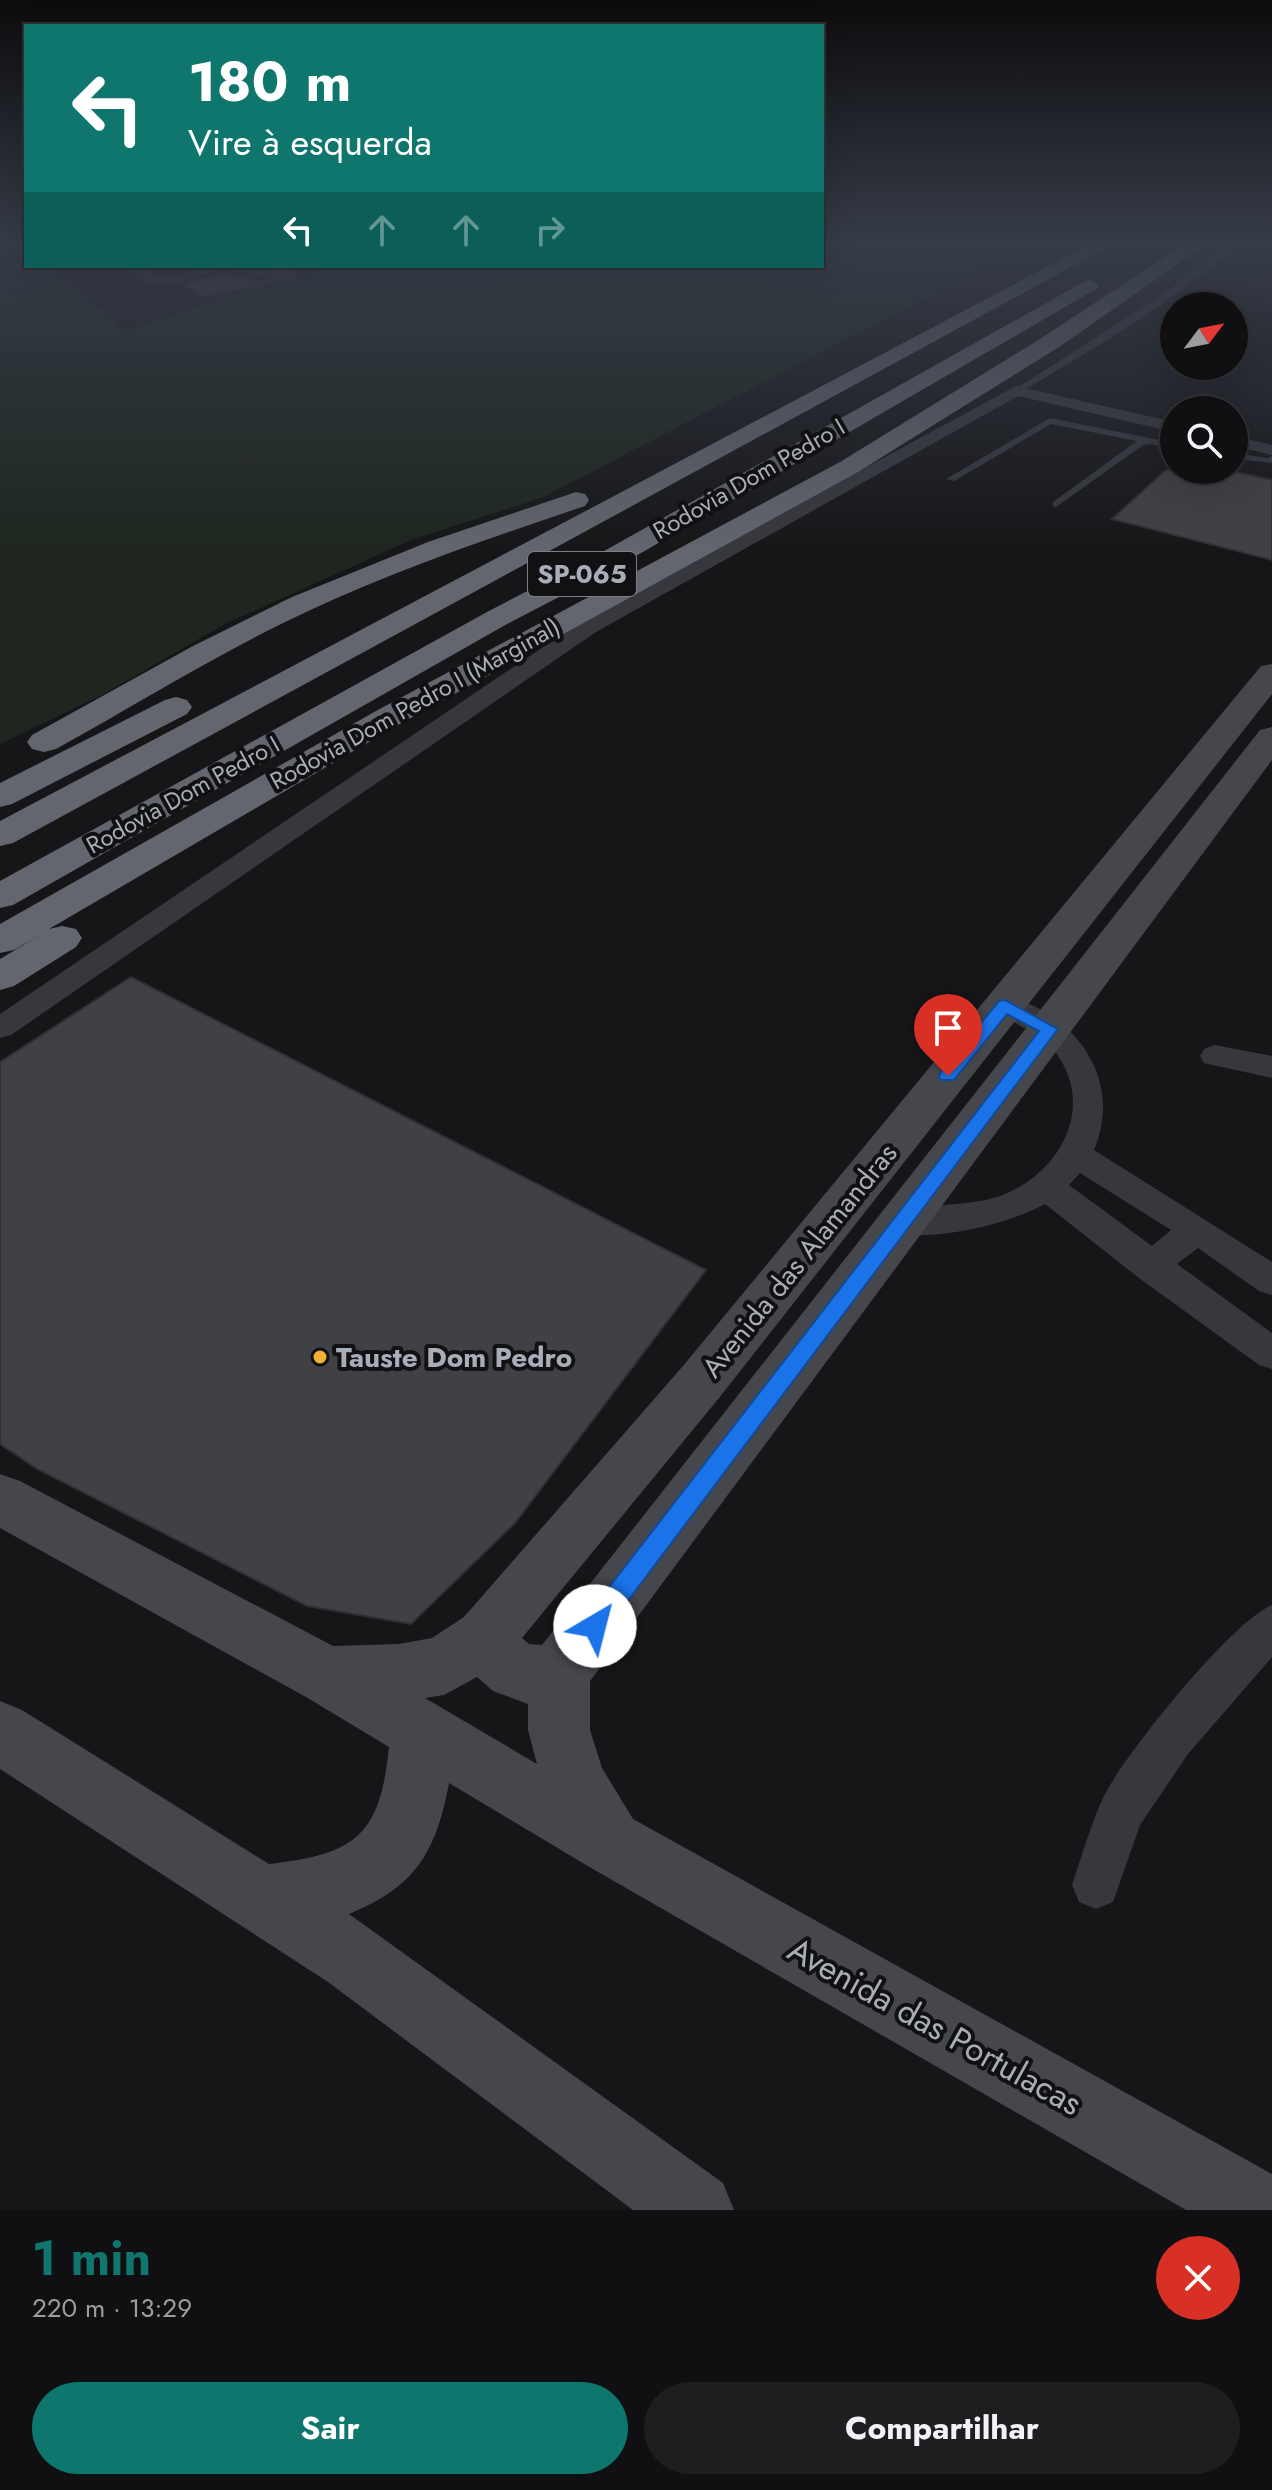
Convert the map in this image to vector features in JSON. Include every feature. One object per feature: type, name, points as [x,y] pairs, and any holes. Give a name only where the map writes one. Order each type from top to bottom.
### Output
[{"type":"highway","points":[[322,633],[865,346]]},
{"type":"highway","points":[[840,386],[899,346]]},
{"type":"highway","name":"Rodovia Dom Pedro I","points":[[0,835],[914,346]]},
{"type":"highway","name":"Rodovia Dom Pedro I","points":[[0,897],[654,534],[981,346]]},
{"type":"highway","points":[[654,534],[1026,346]]},
{"type":"highway","name":"Rodovia Dom Pedro I (Marginal)","points":[[0,941],[506,652],[849,467],[1044,346]]},
{"type":"highway","points":[[14,758],[232,637],[301,603],[439,545],[576,500]]},
{"type":"highway","points":[[0,977],[385,734],[506,652]]},
{"type":"highway","points":[[0,797],[196,697]]},
{"type":"street","points":[[0,1028],[588,627],[1016,391],[1160,424]]},
{"type":"street","points":[[1248,444],[1272,450]]},
{"type":"street","name":"Avenida das Alamandras","points":[[328,1676],[399,1674],[444,1665],[485,1637],[701,1382],[1005,1005],[1266,708]]},
{"type":"street","name":"Avenida das Alamandras","points":[[559,1672],[1049,1029],[1266,708]]},
{"type":"street","points":[[902,1222],[998,1210],[1047,1187],[1077,1155],[1090,1119],[1087,1090],[1077,1063],[1049,1029],[1005,1005]]},
{"type":"street","points":[[1215,1056],[1272,1067]]},
{"type":"street","points":[[1077,1155],[1198,1230],[1272,1281]]},
{"type":"street","points":[[1047,1187],[1152,1268],[1272,1354]]},
{"type":"street","points":[[1152,1268],[1169,1250],[1198,1230]]},
{"type":"street","name":"Avenida das Portulacas","points":[[0,1499],[328,1676],[609,1842],[1261,2210]]},
{"type":"street","points":[[1096,1885],[1121,1812],[1172,1738],[1272,1626]]},
{"type":"street","points":[[485,1637],[499,1661],[514,1670],[544,1676],[559,1672],[559,1730],[575,1783],[609,1842]]},
{"type":"street","points":[[0,1732],[353,1957],[696,2210]]},
{"type":"street","points":[[262,1899],[301,1896],[346,1882],[372,1869],[402,1838],[416,1798],[422,1732]]},
{"type":"lane","points":[[1016,391],[1091,346]]},
{"type":"lane","points":[[951,479],[1050,421],[1160,444]]},
{"type":"lane","points":[[1056,504],[1140,443],[1149,442]]},
{"type":"lane","points":[[1248,458],[1272,459]]},
{"type":"shaded area","points":[[0,346],[832,346],[544,497],[411,540],[225,624],[100,696],[0,744]]},
{"type":"building","points":[[1160,475],[1160,484],[1248,484],[1248,475],[1272,480],[1272,560],[1112,519]]},
{"type":"building","name":"Tauste Dom Pedro","points":[[131,977],[706,1270],[515,1523],[411,1624],[307,1606],[37,1469],[0,1444],[0,1062]]},
{"type":"place","name":"Tauste Dom Pedro","points":[[320,1357]]},
{"type":"route","points":[[595,1626],[1049,1029],[1005,1005],[948,1076]]}]
